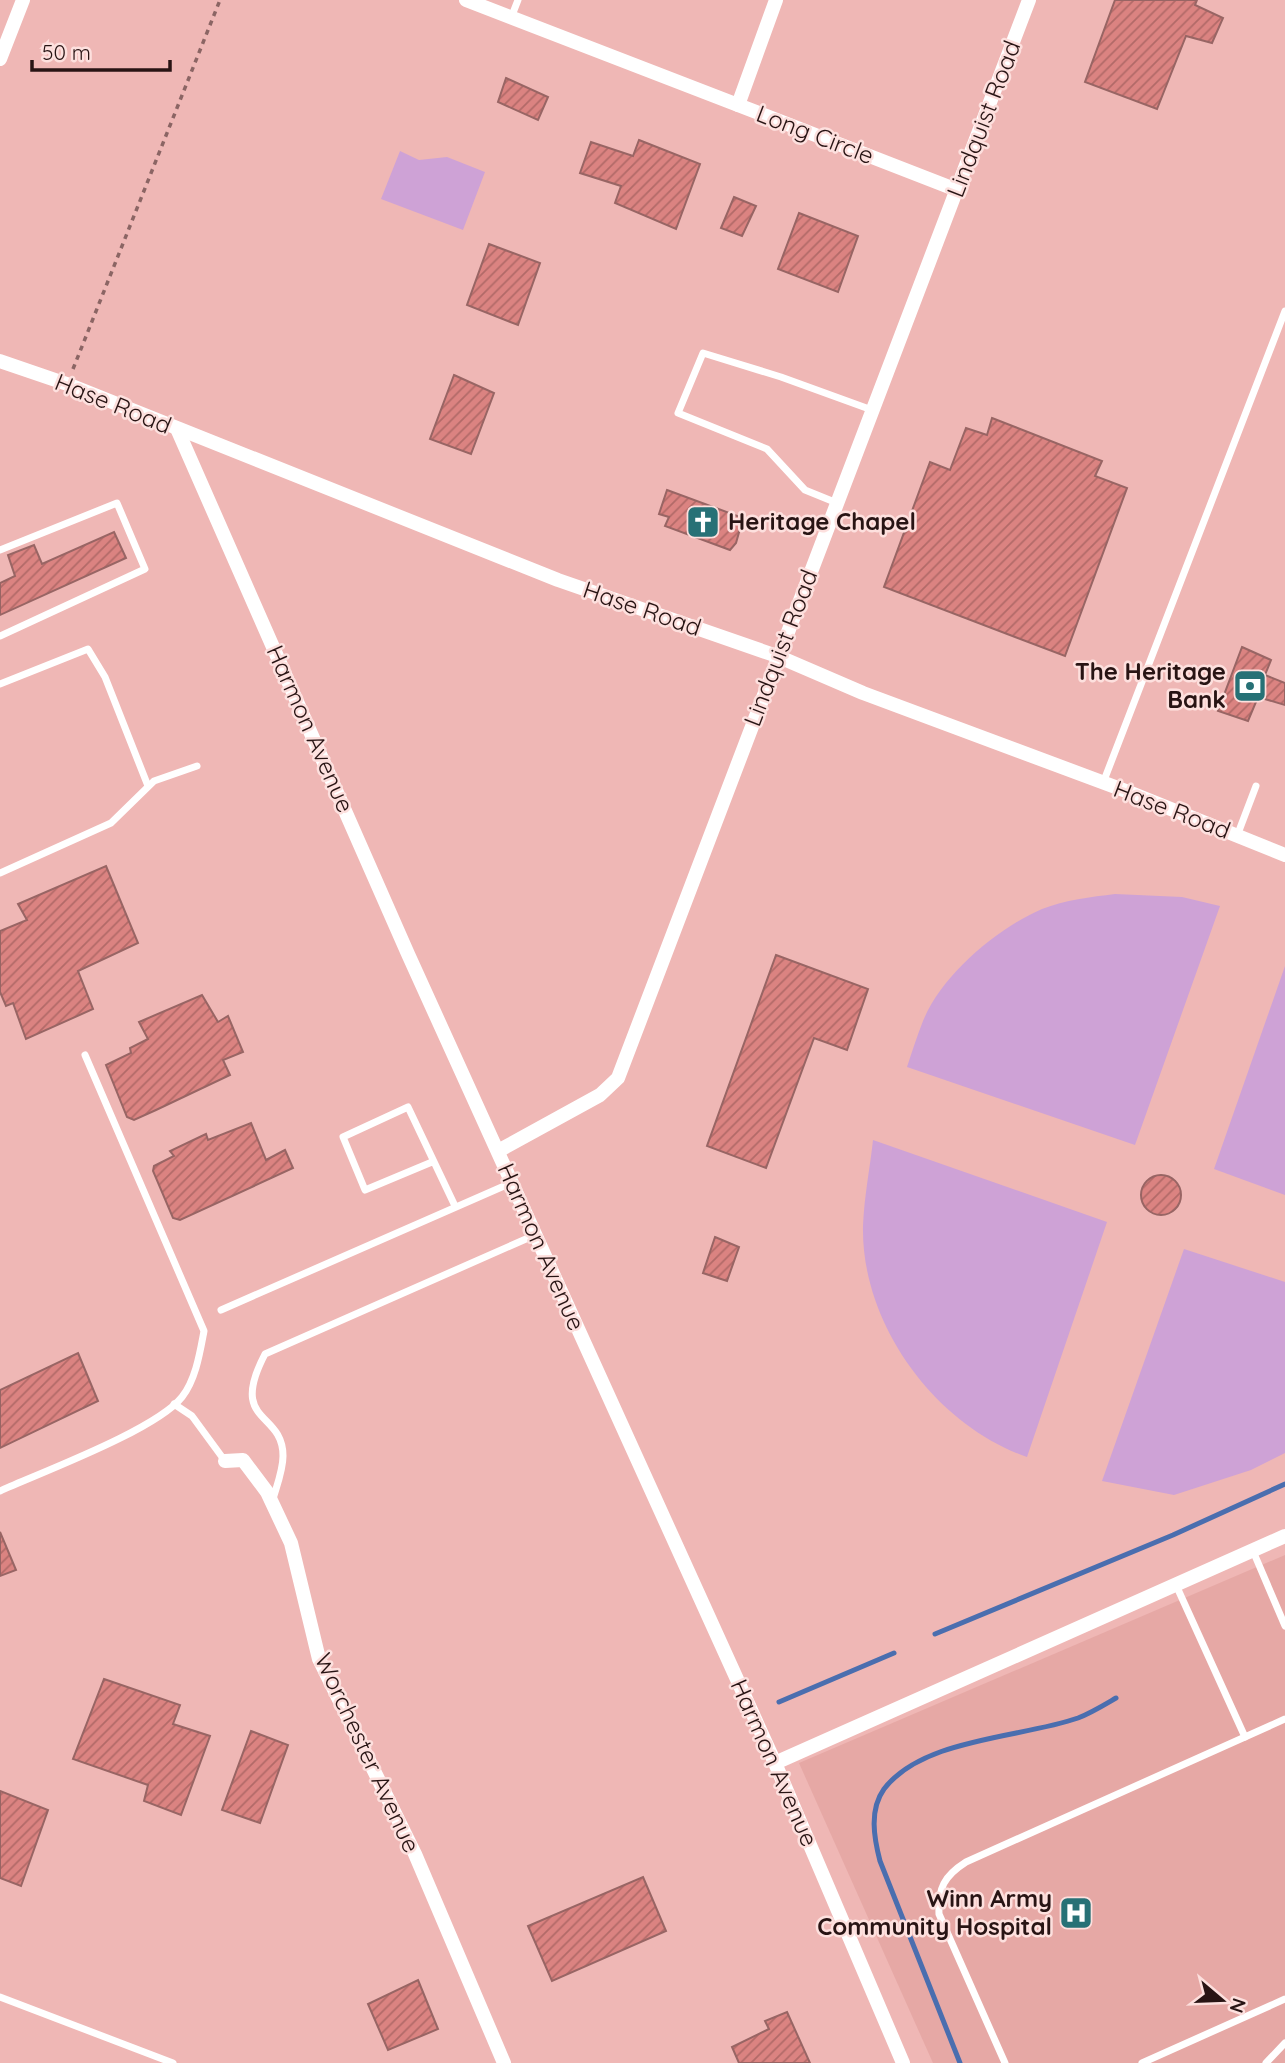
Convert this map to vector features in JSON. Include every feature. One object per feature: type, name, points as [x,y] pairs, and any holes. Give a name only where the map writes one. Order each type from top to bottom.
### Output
[{"type":"street","points":[[0,59],[23,0]]},
{"type":"street","points":[[466,0],[738,105]]},
{"type":"street","name":"Long Circle","points":[[776,0],[738,105],[957,190]]},
{"type":"street","name":"Lindquist Road","points":[[498,1151],[600,1095],[618,1078],[1029,0]]},
{"type":"street","name":"Hase Road","points":[[0,361],[67,384],[178,431],[310,480],[558,580],[777,656],[900,707],[1285,855]]},
{"type":"street","name":"Harmon Avenue","points":[[178,431],[512,1183],[775,1763],[904,2063]]},
{"type":"street","name":"Worchester Avenue","points":[[225,1461],[243,1460],[272,1503],[291,1543],[319,1659],[415,1854],[503,2063]]},
{"type":"street","points":[[775,1763],[1285,1536]]},
{"type":"lane","points":[[511,18],[518,0]]},
{"type":"lane","points":[[1103,783],[1285,311]]},
{"type":"lane","points":[[836,503],[805,490],[767,449],[678,413],[702,353],[781,377],[873,410]]},
{"type":"lane","points":[[0,550],[117,503],[145,569],[0,636]]},
{"type":"lane","points":[[0,684],[88,649],[104,677],[148,786]]},
{"type":"lane","points":[[0,873],[111,822],[154,781],[197,766]]},
{"type":"lane","points":[[1237,836],[1256,786]]},
{"type":"lane","points":[[0,1491],[153,1421],[182,1397],[197,1365],[204,1331],[85,1055]]},
{"type":"lane","points":[[432,1162],[365,1190],[342,1137],[408,1107],[455,1206]]},
{"type":"lane","points":[[221,1310],[512,1183]]},
{"type":"lane","points":[[272,1503],[284,1454],[275,1432],[259,1414],[251,1396],[255,1374],[265,1354],[536,1235]]},
{"type":"lane","points":[[174,1404],[192,1416],[225,1461]]},
{"type":"lane","points":[[1253,1551],[1285,1626]]},
{"type":"lane","points":[[1176,1585],[1245,1737]]},
{"type":"lane","points":[[1006,2063],[939,1914],[938,1894],[947,1874],[966,1862],[1285,1720]]},
{"type":"lane","points":[[0,1997],[173,2063]]},
{"type":"lane","points":[[1142,2063],[1285,1999]]},
{"type":"lane","points":[[1265,2063],[1285,2043]]},
{"type":"path","points":[[67,384],[220,0]]},
{"type":"shaded area","points":[[400,151],[419,160],[447,157],[485,172],[463,230],[381,199]]},
{"type":"shaded area","points":[[1115,894],[1182,897],[1220,906],[1135,1145],[907,1067],[932,1004],[943,987],[972,955],[1007,928],[1042,909],[1069,901]]},
{"type":"shaded area","points":[[1285,966],[1285,1195],[1214,1169]]},
{"type":"shaded area","points":[[873,1140],[1107,1222],[1027,1457],[993,1442],[962,1421],[934,1396],[910,1366],[890,1334],[875,1299],[866,1263],[863,1226]]},
{"type":"shaded area","points":[[1184,1249],[1285,1282],[1285,1453],[1251,1470],[1174,1495],[1102,1481]]},
{"type":"shaded area","name":"Winn Army Community Hospital","points":[[1285,1555],[1285,2063],[933,2063],[799,1763]]},
{"type":"building","points":[[1115,0],[1197,0],[1195,5],[1223,18],[1212,43],[1186,36],[1157,109],[1085,82]]},
{"type":"building","points":[[506,78],[548,97],[538,120],[498,102]]},
{"type":"building","points":[[639,140],[700,164],[676,229],[615,203],[621,186],[580,173],[591,142],[633,156]]},
{"type":"building","points":[[734,197],[756,206],[742,236],[721,228]]},
{"type":"building","points":[[799,213],[858,236],[838,292],[778,269]]},
{"type":"building","points":[[489,244],[540,263],[518,325],[467,305]]},
{"type":"building","points":[[454,375],[494,393],[471,454],[430,439]]},
{"type":"building","points":[[992,418],[1102,461],[1095,476],[1127,488],[1065,656],[884,587],[930,462],[950,470],[966,428],[987,435]]},
{"type":"building","points":[[667,490],[743,518],[736,543],[730,550],[665,526],[669,517],[659,514]]},
{"type":"building","points":[[114,532],[126,558],[0,615],[0,583],[15,576],[8,555],[34,545],[42,564]]},
{"type":"building","points":[[1242,647],[1271,660],[1265,675],[1285,683],[1285,705],[1258,697],[1248,721],[1218,711]]},
{"type":"building","points":[[106,866],[138,943],[78,971],[93,1009],[26,1039],[13,1003],[6,1006],[0,992],[0,931],[27,920],[18,904]]},
{"type":"building","points":[[776,955],[868,989],[847,1050],[814,1038],[766,1168],[707,1146]]},
{"type":"building","points":[[202,995],[218,1022],[228,1016],[243,1052],[223,1060],[230,1075],[134,1120],[127,1117],[106,1065],[131,1053],[130,1048],[148,1039],[139,1022]]},
{"type":"building","points":[[251,1123],[266,1160],[285,1150],[293,1168],[180,1220],[173,1218],[153,1171],[154,1166],[174,1156],[170,1151],[206,1134],[208,1140]]},
{"type":"building","points":[[1161,1175],[1169,1176],[1175,1181],[1180,1187],[1180,1203],[1175,1209],[1169,1214],[1161,1215],[1153,1214],[1147,1209],[1142,1203],[1141,1195],[1142,1187],[1147,1181],[1153,1176]]},
{"type":"building","points":[[715,1237],[739,1247],[727,1281],[703,1273]]},
{"type":"building","points":[[78,1353],[98,1401],[0,1448],[0,1390]]},
{"type":"building","points":[[0,1532],[16,1570],[0,1576]]},
{"type":"building","points":[[104,1679],[180,1705],[173,1724],[210,1736],[181,1815],[144,1801],[148,1785],[73,1759]]},
{"type":"building","points":[[251,1731],[288,1745],[260,1823],[222,1810]]},
{"type":"building","points":[[0,1791],[48,1810],[21,1886],[0,1878]]},
{"type":"building","points":[[643,1877],[666,1931],[552,1981],[528,1926]]},
{"type":"building","points":[[418,1980],[438,2029],[388,2050],[368,2004]]},
{"type":"building","points":[[787,2012],[810,2063],[739,2063],[732,2047],[769,2029],[765,2021]]},
{"type":"waterway","points":[[935,1634],[1173,1535],[1285,1484]]},
{"type":"waterway","points":[[779,1702],[894,1653]]},
{"type":"waterway","points":[[960,2063],[880,1861],[874,1824],[879,1797],[901,1772],[923,1759],[947,1749],[1078,1718],[1116,1698]]},
{"type":"place","name":"Heritage Chapel","points":[[703,522]]},
{"type":"place","name":"The Heritage Bank","points":[[1250,686]]},
{"type":"place","name":"Winn Army Community Hospital","points":[[1076,1913]]}]
